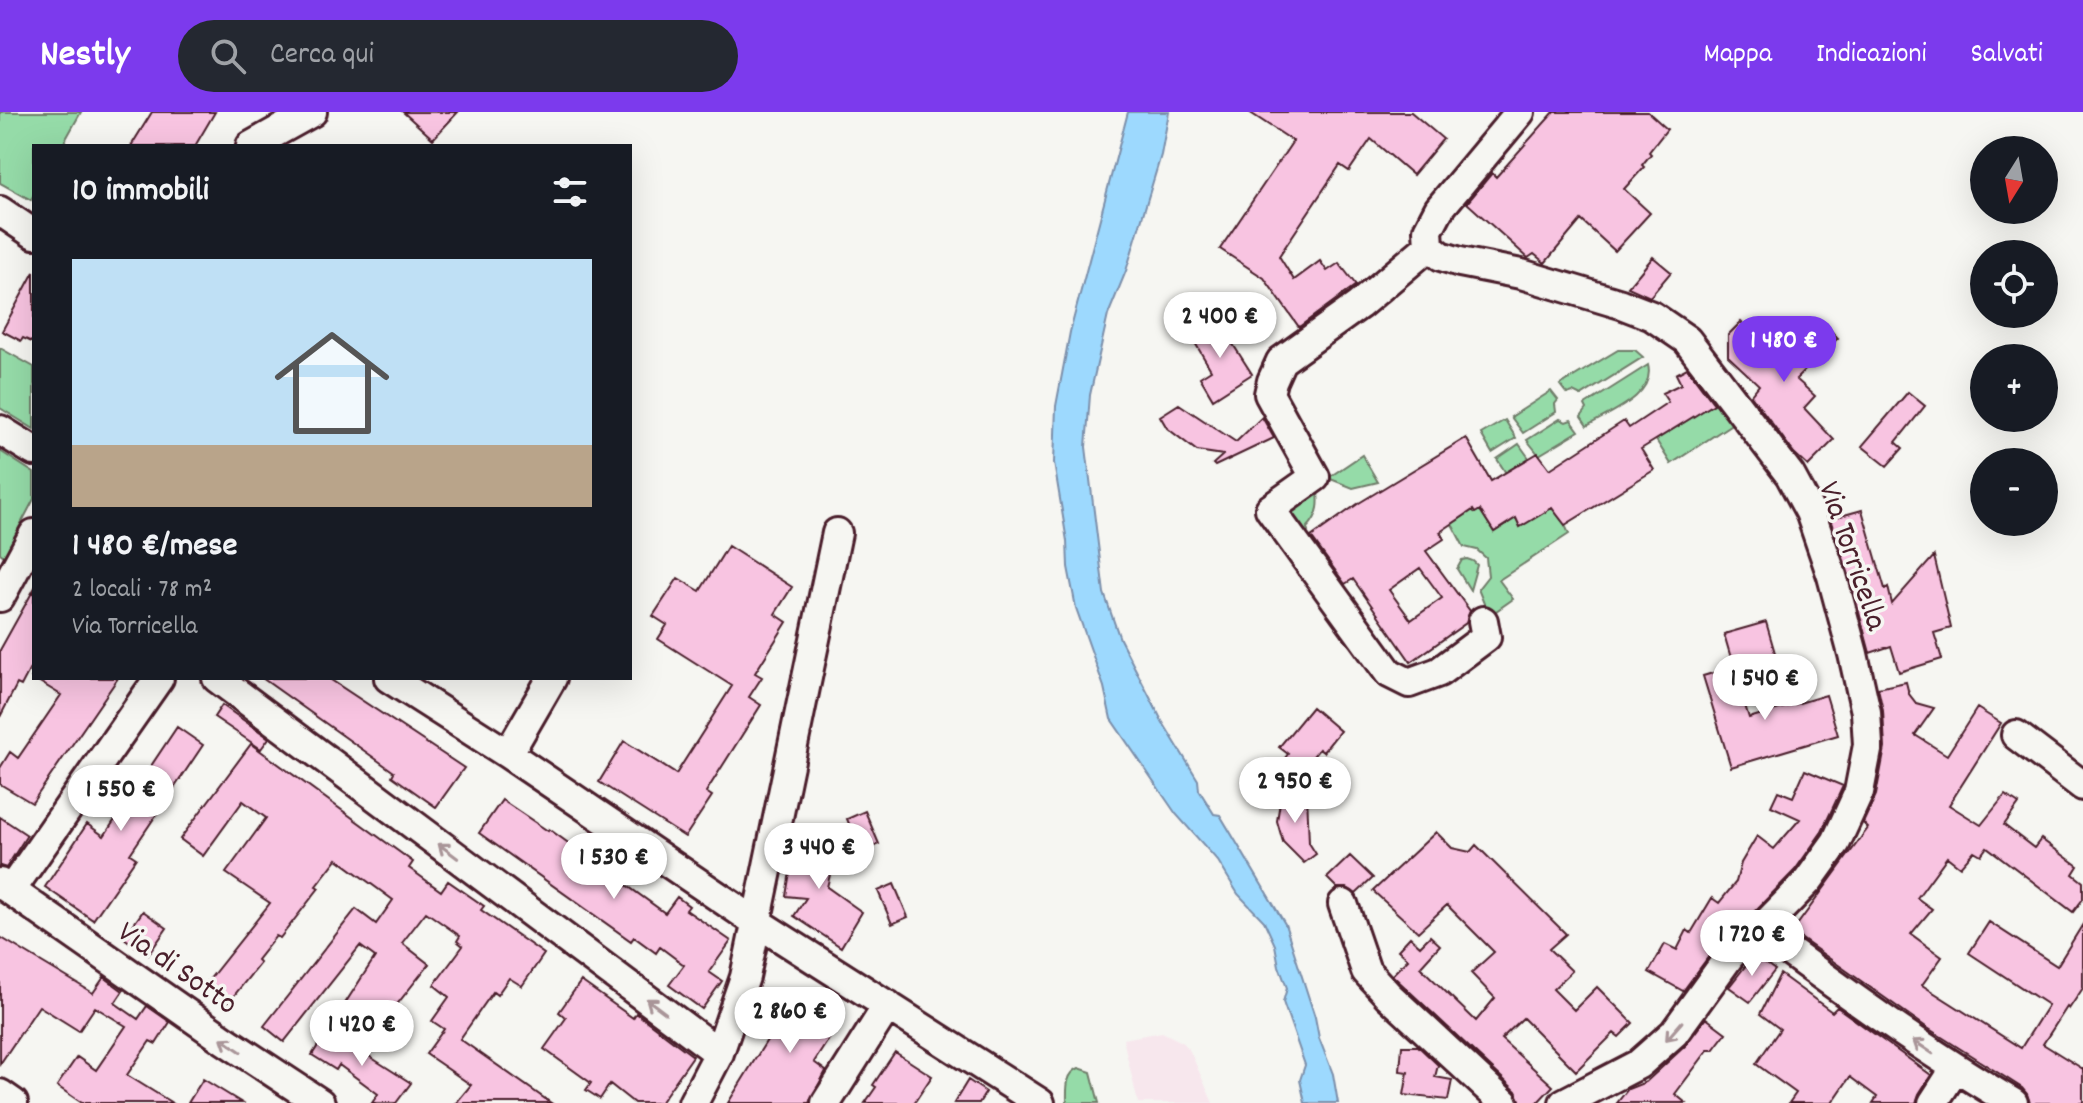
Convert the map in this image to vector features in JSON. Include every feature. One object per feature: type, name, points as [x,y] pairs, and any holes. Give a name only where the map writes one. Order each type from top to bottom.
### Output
[{"type":"street","points":[[255,144],[312,112]]},
{"type":"street","points":[[1483,621],[1486,637],[1439,672],[1409,683],[1389,673],[1270,509],[1315,477],[1269,394],[1281,361],[1359,305],[1429,246],[1428,230],[1439,209],[1520,112]]},
{"type":"street","points":[[0,211],[32,233]]},
{"type":"street","name":"Via Torricella","points":[[1429,246],[1441,256],[1451,259],[1584,291],[1652,316],[1687,340],[1790,475],[1810,512],[1827,558],[1860,681],[1868,745],[1865,769],[1836,842],[1808,881],[1760,930],[1737,946],[1674,1033],[1639,1064],[1564,1103]]},
{"type":"street","points":[[0,430],[32,450]]},
{"type":"street","points":[[693,1103],[719,1053],[742,989],[837,533]]},
{"type":"street","points":[[0,597],[32,538]]},
{"type":"street","points":[[5,886],[158,680]]},
{"type":"street","points":[[220,680],[719,1053]]},
{"type":"street","points":[[392,680],[756,921],[1040,1103]]},
{"type":"street","points":[[508,754],[551,680]]},
{"type":"street","points":[[2016,735],[2083,786]]},
{"type":"street","name":"Via di Sotto","points":[[5,886],[320,1103]]},
{"type":"street","points":[[1343,904],[1366,971],[1399,1006],[1504,1103]]},
{"type":"street","points":[[1760,930],[1876,1015],[1955,1069],[2013,1103]]},
{"type":"street","points":[[826,1103],[888,1005]]},
{"type":"street","points":[[1933,1103],[1955,1069]]},
{"type":"street","points":[[0,1094],[13,1103]]},
{"type":"shaded area","points":[[1162,1032],[1182,1042],[1190,1051],[1213,1103],[1138,1103],[1123,1039]]},
{"type":"green space","points":[[0,112],[81,112],[63,144],[32,144],[31,200],[0,183]]},
{"type":"green space","points":[[0,348],[32,366],[32,428],[0,408]]},
{"type":"green space","points":[[1618,350],[1635,350],[1643,357],[1581,396],[1573,392],[1567,394],[1560,385]]},
{"type":"green space","points":[[1648,365],[1649,376],[1638,394],[1587,426],[1581,417],[1587,409],[1585,405]]},
{"type":"green space","points":[[1551,391],[1558,400],[1556,412],[1523,433],[1511,417]]},
{"type":"green space","points":[[1729,402],[1739,419],[1671,464],[1656,440],[1710,406],[1716,403],[1719,409]]},
{"type":"green space","points":[[1560,419],[1566,422],[1571,420],[1579,431],[1539,455],[1527,440]]},
{"type":"green space","points":[[1505,420],[1516,438],[1492,453],[1481,434]]},
{"type":"green space","points":[[1519,444],[1529,458],[1506,473],[1497,459]]},
{"type":"green space","points":[[0,451],[32,472],[32,503],[4,556],[0,553]]},
{"type":"green space","points":[[1362,455],[1378,482],[1353,488],[1328,478]]},
{"type":"green space","points":[[1317,485],[1317,513],[1307,528],[1308,532],[1301,536],[1282,508]]},
{"type":"green space","points":[[1552,508],[1569,534],[1499,580],[1513,599],[1489,616],[1478,589],[1488,576],[1486,558],[1477,550],[1464,547],[1452,524],[1473,510],[1475,513],[1480,510],[1494,532],[1516,518],[1520,526]]},
{"type":"green space","points":[[1467,559],[1477,565],[1470,590],[1457,569],[1462,560]]},
{"type":"green space","points":[[1079,1068],[1091,1072],[1099,1103],[1067,1103],[1069,1078]]},
{"type":"water","points":[[1128,112],[1169,112],[1161,155],[1126,271],[1108,315],[1090,395],[1086,447],[1104,593],[1120,639],[1162,721],[1198,780],[1199,790],[1214,814],[1220,815],[1285,924],[1333,1074],[1338,1103],[1305,1103],[1300,1080],[1305,1065],[1283,1002],[1287,988],[1275,945],[1264,921],[1238,894],[1218,861],[1176,814],[1111,719],[1104,687],[1076,608],[1054,463],[1056,406],[1070,332]]},
{"type":"building","points":[[152,112],[215,112],[196,144],[132,144]]},
{"type":"building","points":[[403,112],[458,112],[433,139]]},
{"type":"building","points":[[1249,112],[1411,112],[1443,139],[1413,175],[1371,139],[1349,171],[1340,165],[1279,256],[1294,280],[1320,261],[1327,271],[1339,263],[1356,285],[1299,327],[1264,278],[1220,249],[1293,141]]},
{"type":"building","points":[[1554,112],[1648,112],[1667,129],[1649,152],[1651,154],[1642,165],[1644,167],[1624,189],[1650,213],[1615,251],[1581,220],[1545,263],[1534,254],[1528,258],[1467,203],[1492,173],[1496,177]]},
{"type":"building","points":[[1653,257],[1671,272],[1650,297],[1628,287]]},
{"type":"building","points":[[32,276],[32,342],[23,338],[21,341],[2,331]]},
{"type":"building","points":[[1218,321],[1252,374],[1213,399],[1200,377],[1211,370],[1191,336]]},
{"type":"building","points":[[1741,322],[1765,345],[1785,323],[1809,344],[1828,328],[1838,338],[1796,379],[1815,396],[1804,408],[1834,440],[1808,466],[1794,453],[1751,395],[1759,385],[1728,356],[1728,335]]},
{"type":"building","points":[[1687,368],[1714,404],[1641,449],[1654,470],[1565,525],[1552,508],[1520,527],[1516,518],[1494,532],[1480,510],[1475,513],[1473,510],[1440,532],[1444,539],[1426,551],[1470,611],[1466,623],[1411,662],[1353,579],[1345,584],[1311,537],[1359,503],[1466,438],[1491,481],[1538,453],[1550,469],[1624,421],[1629,428],[1668,402],[1662,393],[1681,384],[1676,374]],"holes":[[[1420,568],[1442,598],[1411,620],[1389,590]]]},
{"type":"building","points":[[1908,392],[1925,406],[1896,442],[1903,448],[1887,466],[1862,446]]},
{"type":"building","points":[[1179,404],[1236,442],[1262,417],[1274,438],[1215,466],[1213,464],[1223,455],[1197,451],[1167,428],[1160,416]]},
{"type":"building","points":[[1862,510],[1892,604],[1934,556],[1951,628],[1934,633],[1942,659],[1899,672],[1891,646],[1870,653],[1830,519]]},
{"type":"building","points":[[728,546],[792,587],[775,614],[787,622],[755,673],[762,677],[749,697],[761,705],[706,792],[712,796],[685,837],[599,782],[624,741],[676,774],[732,686],[658,639],[667,625],[653,616],[678,578],[700,591]]},
{"type":"building","points":[[32,593],[32,665],[21,686],[17,684],[0,717],[0,650]]},
{"type":"building","points":[[1766,622],[1775,653],[1733,665],[1724,634]]},
{"type":"building","points":[[1733,667],[1749,718],[1826,695],[1838,735],[1731,767],[1703,676]]},
{"type":"building","points":[[36,680],[117,680],[32,803],[0,784],[0,768],[10,752],[18,758],[61,695]]},
{"type":"building","points":[[265,680],[331,680],[464,768],[436,807],[392,776],[394,772]]},
{"type":"building","points":[[1906,682],[1909,694],[1916,703],[1934,708],[1915,735],[1947,755],[1977,708],[2001,723],[1949,805],[1981,825],[2005,795],[2019,804],[2004,825],[2034,848],[2041,839],[2078,866],[2073,874],[2083,882],[2083,899],[2073,912],[1987,847],[1981,855],[1974,851],[1960,867],[1947,857],[1917,898],[1932,909],[1911,934],[1942,957],[1922,985],[2021,1048],[2048,1005],[1969,953],[1989,922],[2057,966],[2083,924],[2083,988],[2043,1044],[2083,1069],[2083,1103],[2030,1103],[2022,1088],[1926,1027],[1792,932],[1868,828],[1863,823],[1876,795],[1885,748],[1878,688]]},
{"type":"building","points":[[222,705],[269,738],[261,749],[214,717]]},
{"type":"building","points":[[1312,707],[1340,731],[1323,752],[1319,749],[1301,771],[1285,758],[1288,754],[1279,747]]},
{"type":"building","points":[[177,727],[203,745],[130,854],[136,858],[93,920],[45,887],[87,824],[104,836]]},
{"type":"building","points":[[251,744],[413,862],[409,868],[441,891],[448,881],[484,906],[481,910],[544,954],[522,986],[509,978],[497,995],[493,992],[460,1039],[551,1103],[456,1103],[471,1085],[426,1054],[444,1029],[432,1021],[449,997],[434,985],[463,946],[457,941],[460,936],[426,912],[402,943],[429,964],[376,1031],[344,1005],[375,957],[360,946],[284,1042],[264,1026],[356,909],[376,924],[393,900],[337,859],[316,886],[319,888],[280,938],[276,936],[257,960],[260,963],[228,1003],[205,985],[270,903],[226,873],[266,818],[243,801],[203,856],[180,839]]},
{"type":"building","points":[[1805,770],[1843,786],[1821,833],[1795,870],[1749,917],[1724,936],[1683,991],[1649,972],[1665,944],[1677,950],[1687,930],[1691,933],[1712,898],[1719,903],[1736,882],[1741,863],[1757,836],[1774,849],[1800,819],[1771,806],[1778,791],[1793,797]]},
{"type":"building","points":[[1307,794],[1309,843],[1316,854],[1304,863],[1283,842],[1277,821],[1281,796]]},
{"type":"building","points":[[502,800],[549,829],[665,913],[677,897],[689,906],[686,910],[731,941],[709,972],[722,981],[702,1009],[669,985],[684,965],[660,947],[656,953],[634,937],[631,941],[479,833]]},
{"type":"building","points":[[865,811],[879,844],[861,852],[847,819]]},
{"type":"building","points":[[0,817],[27,835],[6,868],[0,866]]},
{"type":"building","points":[[1436,832],[1452,848],[1470,852],[1476,845],[1566,934],[1549,949],[1572,971],[1553,989],[1574,1010],[1597,987],[1633,1023],[1619,1037],[1614,1033],[1576,1071],[1523,1018],[1501,1039],[1553,1086],[1537,1103],[1521,1103],[1516,1091],[1392,975],[1408,959],[1398,950],[1410,937],[1420,946],[1430,936],[1440,945],[1420,967],[1476,1021],[1495,998],[1471,973],[1494,952],[1447,905],[1418,932],[1373,891]]},
{"type":"building","points":[[796,835],[837,846],[827,887],[862,912],[841,947],[794,916],[806,898],[786,896]]},
{"type":"building","points":[[1350,856],[1373,878],[1356,894],[1347,888],[1337,888],[1327,878]]},
{"type":"building","points":[[894,884],[908,917],[892,924],[878,891]]},
{"type":"building","points":[[143,911],[167,928],[148,955],[124,938]]},
{"type":"building","points":[[0,937],[93,993],[104,977],[123,991],[115,1003],[138,1019],[147,1006],[170,1022],[156,1044],[150,1041],[127,1075],[172,1103],[82,1103],[57,1086],[77,1057],[96,1070],[126,1026],[95,1007],[79,1031],[39,1006],[0,1064]]},
{"type":"building","points":[[1754,955],[1775,970],[1750,1002],[1729,987]]},
{"type":"building","points":[[1780,974],[1832,1012],[1837,1007],[1931,1075],[1916,1103],[1873,1103],[1877,1097],[1850,1077],[1832,1103],[1789,1103],[1796,1093],[1756,1064],[1780,1029],[1760,1014]]},
{"type":"building","points":[[581,981],[633,1018],[636,1013],[693,1056],[660,1103],[634,1103],[610,1084],[600,1099],[586,1090],[591,1083],[544,1049],[566,1018],[559,1012]]},
{"type":"building","points":[[794,989],[842,1019],[814,1062],[826,1071],[809,1103],[728,1103],[777,1024],[772,1022]]},
{"type":"building","points":[[1706,1018],[1726,1033],[1713,1050],[1708,1050],[1675,1094],[1686,1103],[1617,1103],[1628,1089],[1646,1082],[1685,1046]]},
{"type":"building","points":[[328,1030],[411,1083],[396,1103],[372,1103],[378,1094],[339,1065],[336,1070],[312,1055]]},
{"type":"building","points":[[1402,1046],[1418,1046],[1438,1065],[1435,1077],[1452,1080],[1448,1100],[1404,1095],[1408,1072],[1400,1071]]},
{"type":"building","points":[[895,1052],[932,1076],[914,1103],[865,1103],[876,1087],[873,1085]]},
{"type":"building","points":[[203,1079],[242,1103],[188,1103]]},
{"type":"building","points":[[968,1080],[986,1092],[979,1103],[954,1103]]}]
